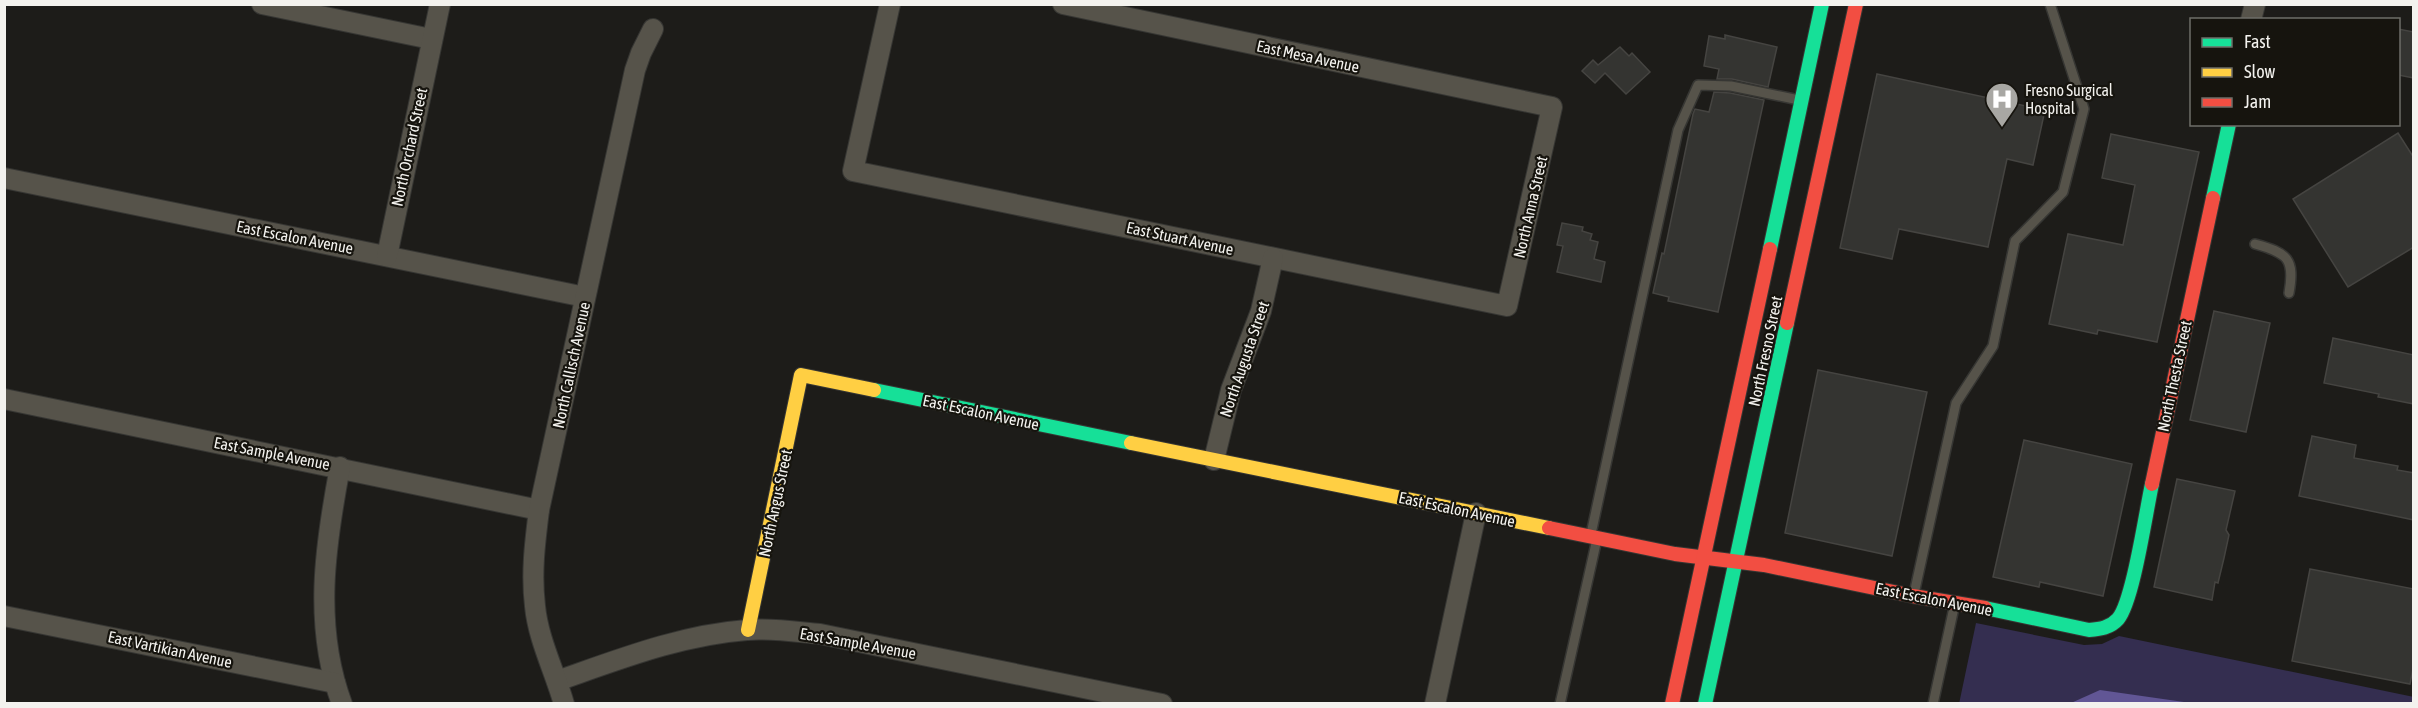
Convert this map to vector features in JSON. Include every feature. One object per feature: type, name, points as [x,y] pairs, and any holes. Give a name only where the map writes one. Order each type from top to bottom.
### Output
[{"type":"street","points":[[262,4],[431,39]]},
{"type":"street","name":"North Orchard Street","points":[[387,256],[440,4]]},
{"type":"street","name":"East Stuart Avenue","points":[[890,4],[853,171],[1508,306]]},
{"type":"street","name":"East Mesa Avenue","points":[[1063,4],[1552,107]]},
{"type":"street","name":"North Fresno Street","points":[[1672,704],[1822,4]]},
{"type":"street","name":"North Fresno Street","points":[[1706,704],[1856,4]]},
{"type":"street","name":"North Callisch Avenue","points":[[564,704],[545,649],[535,608],[533,558],[539,510],[635,70],[653,29]]},
{"type":"street","points":[[1823,91],[1820,110],[1822,116],[1830,123]]},
{"type":"street","name":"North Anna Street","points":[[1508,306],[1552,107]]},
{"type":"street","name":"North Thesta Street","points":[[2113,625],[2126,606],[2229,126]]},
{"type":"street","name":"East Escalon Avenue","points":[[4,178],[585,297]]},
{"type":"street","name":"North Augusta Street","points":[[1214,460],[1230,390],[1261,311],[1273,258]]},
{"type":"street","name":"East Escalon Avenue","points":[[801,375],[1675,554],[1737,560],[2090,630],[2102,630],[2113,625]]},
{"type":"street","name":"North Angus Street","points":[[748,630],[801,375]]},
{"type":"street","name":"East Sample Avenue","points":[[4,399],[539,510]]},
{"type":"street","points":[[340,467],[329,525],[323,579],[325,631],[334,683],[342,704]]},
{"type":"street","points":[[1435,704],[1476,513]]},
{"type":"street","name":"East Vartikian Avenue","points":[[4,616],[334,683]]},
{"type":"street","name":"East Sample Avenue","points":[[557,681],[649,648],[692,638],[748,630],[820,634],[1162,704]]},
{"type":"lane","points":[[1913,596],[1956,403],[1993,346],[2015,241],[2063,192],[2084,109],[2050,4]]},
{"type":"lane","points":[[1560,704],[1678,130],[1698,85],[1731,86],[1802,100]]},
{"type":"lane","points":[[2255,244],[2284,254],[2291,264],[2292,276],[2289,293]]},
{"type":"lane","points":[[1933,704],[1955,602]]},
{"type":"shaded area","points":[[1976,623],[2084,645],[2102,644],[2119,636],[2414,697],[2413,704],[1959,704]]},
{"type":"shaded area","points":[[2100,690],[2191,703],[2071,703]]},
{"type":"building","points":[[2400,29],[2414,32],[2414,78],[2400,75]]},
{"type":"building","points":[[1725,35],[1777,47],[1768,87],[1732,79],[1717,79],[1719,69],[1704,66],[1709,36],[1725,39]]},
{"type":"building","points":[[1620,47],[1629,56],[1632,53],[1650,72],[1626,94],[1605,73],[1595,83],[1582,71],[1593,60],[1598,65]]},
{"type":"building","points":[[1877,74],[2045,110],[2033,165],[2007,159],[1988,247],[1899,229],[1892,259],[1840,248]]},
{"type":"building","points":[[1714,92],[1764,100],[1718,312],[1668,301],[1669,297],[1653,293],[1662,253],[1664,254],[1693,114],[1695,109],[1709,112]]},
{"type":"building","points":[[2398,133],[2414,158],[2414,247],[2348,287],[2293,199]]},
{"type":"building","points":[[2111,134],[2199,152],[2157,342],[2098,330],[2097,334],[2049,324],[2068,234],[2123,245],[2135,185],[2102,178]]},
{"type":"building","points":[[1562,223],[1583,227],[1582,231],[1592,234],[1590,240],[1598,242],[1594,259],[1605,262],[1601,282],[1557,272],[1563,246],[1557,245]]},
{"type":"building","points":[[2214,311],[2270,323],[2246,432],[2190,420]]},
{"type":"building","points":[[2333,338],[2414,355],[2414,404],[2324,383]]},
{"type":"building","points":[[1818,370],[1927,392],[1892,556],[1785,533]]},
{"type":"building","points":[[2312,436],[2356,445],[2354,458],[2398,466],[2397,470],[2414,473],[2414,520],[2299,496]]},
{"type":"building","points":[[2024,440],[2132,464],[2103,596],[2040,582],[2039,587],[1993,577]]},
{"type":"building","points":[[2177,479],[2235,491],[2226,530],[2229,535],[2212,600],[2154,587]]},
{"type":"building","points":[[2310,569],[2414,589],[2414,664],[2410,684],[2292,661]]},
{"type":"traffic: fast","points":[[1770,249],[1822,4]]},
{"type":"traffic: fast","points":[[2213,198],[2229,126]]},
{"type":"traffic: fast","points":[[1705,704],[1787,323]]},
{"type":"traffic: fast","points":[[874,390],[1131,443]]},
{"type":"traffic: fast","points":[[1985,608],[2089,630],[2105,628],[2115,622],[2124,609],[2129,595],[2152,484]]},
{"type":"traffic: slow","points":[[748,630],[801,375],[874,390]]},
{"type":"traffic: slow","points":[[1131,443],[1549,528]]},
{"type":"traffic: jam","points":[[1787,323],[1856,4]]},
{"type":"traffic: jam","points":[[2152,484],[2213,198]]},
{"type":"traffic: jam","points":[[1672,704],[1770,249]]},
{"type":"traffic: jam","points":[[1549,528],[1675,554],[1764,565],[1913,596],[1985,608]]},
{"type":"place","name":"Fresno Surgical Hospital","points":[[2002,128]]}]
